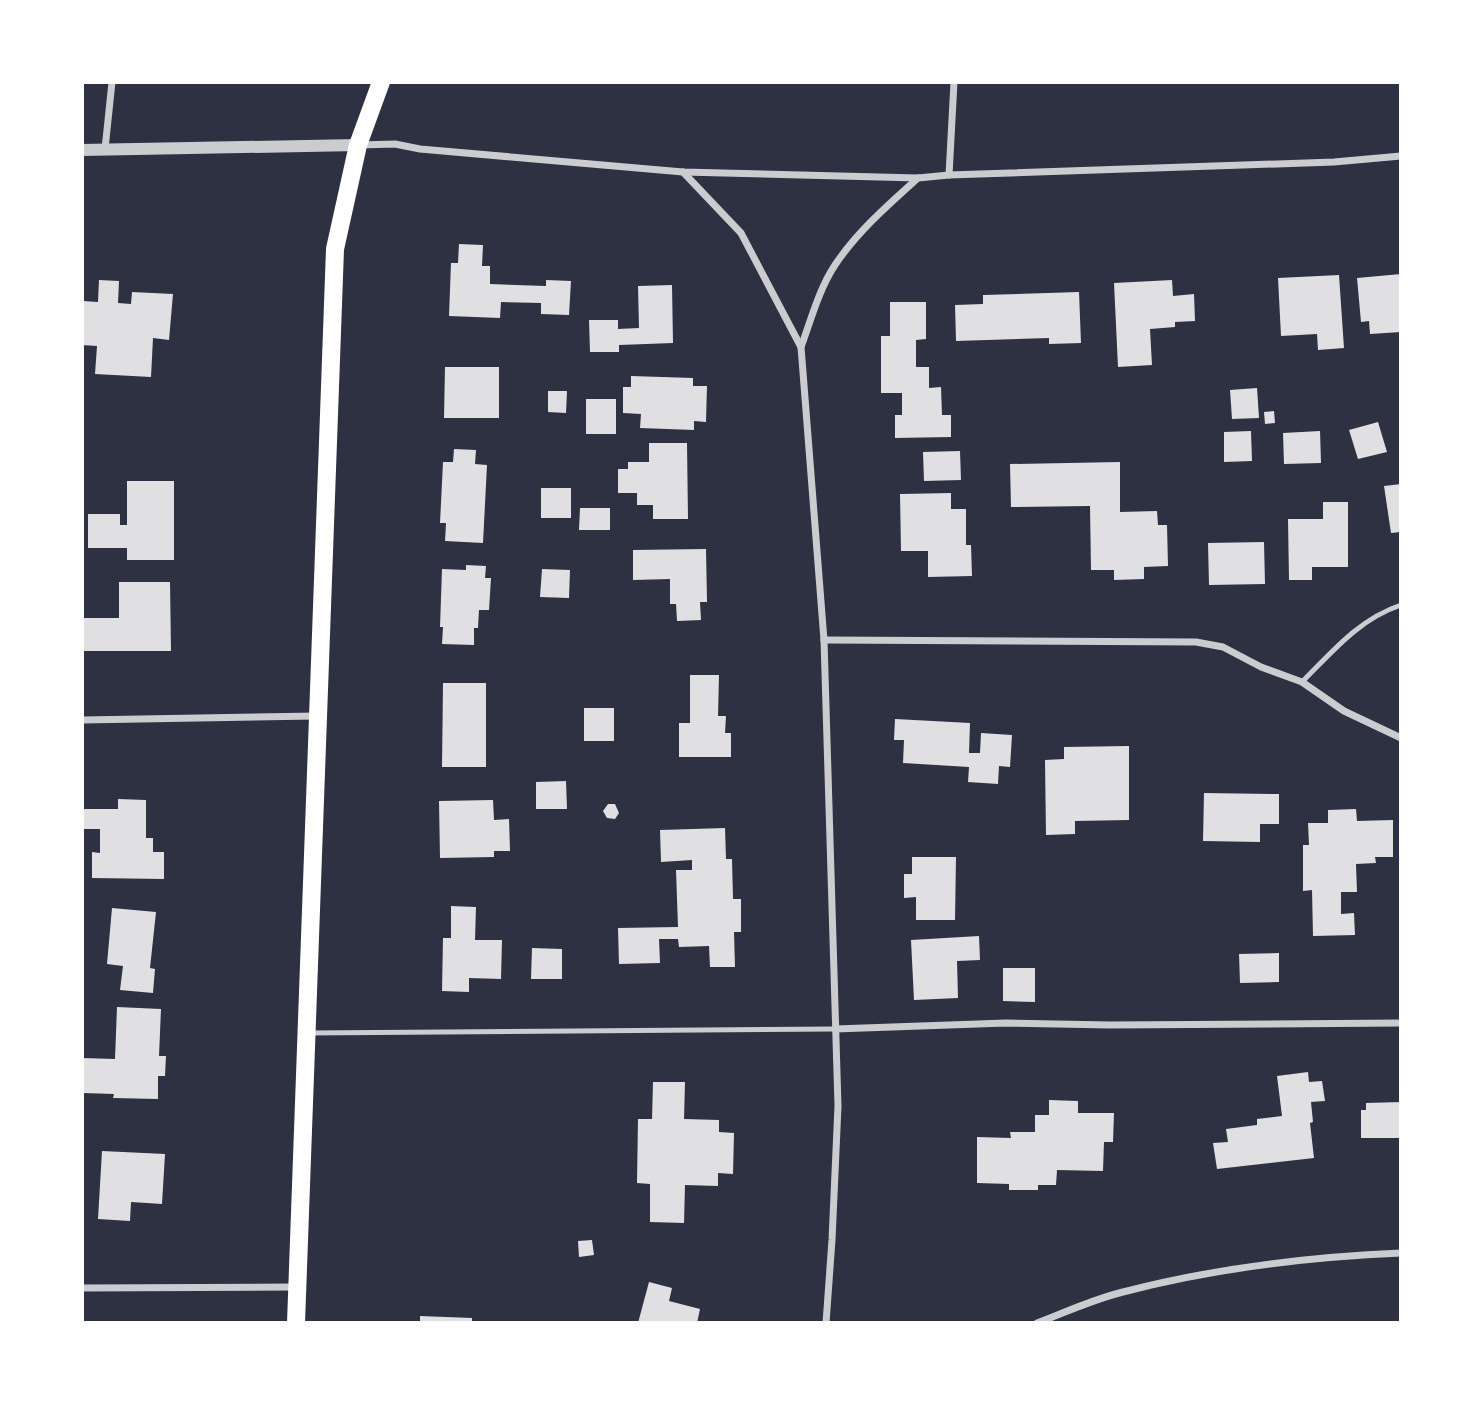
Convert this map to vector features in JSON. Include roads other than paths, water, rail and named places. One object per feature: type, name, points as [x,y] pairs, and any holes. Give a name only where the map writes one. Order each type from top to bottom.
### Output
[{"type":"main road","points":[[296,1323],[335,249],[358,145],[381,82]]},
{"type":"street","points":[[105,149],[112,82]]},
{"type":"street","points":[[948,175],[954,82]]},
{"type":"street","points":[[82,150],[395,144],[420,149],[683,172],[918,178],[1334,162],[1401,156]]},
{"type":"street","points":[[1389,156],[1401,148]]},
{"type":"street","points":[[683,172],[741,233],[801,347],[824,640],[838,1106],[826,1323]]},
{"type":"street","points":[[801,347],[833,268],[853,241],[918,178]]},
{"type":"street","points":[[824,640],[1196,642],[1223,647],[1261,667],[1302,682],[1344,711],[1401,738]]},
{"type":"street","points":[[82,720],[317,716]]},
{"type":"street","points":[[835,1029],[1006,1023],[1401,1023]]},
{"type":"street","points":[[1037,1323],[1121,1292],[1222,1270],[1319,1257],[1401,1253]]},
{"type":"street","points":[[82,1288],[297,1287]]},
{"type":"lane","points":[[1302,682],[1358,626],[1401,605]]},
{"type":"lane","points":[[306,1033],[835,1029]]}]
